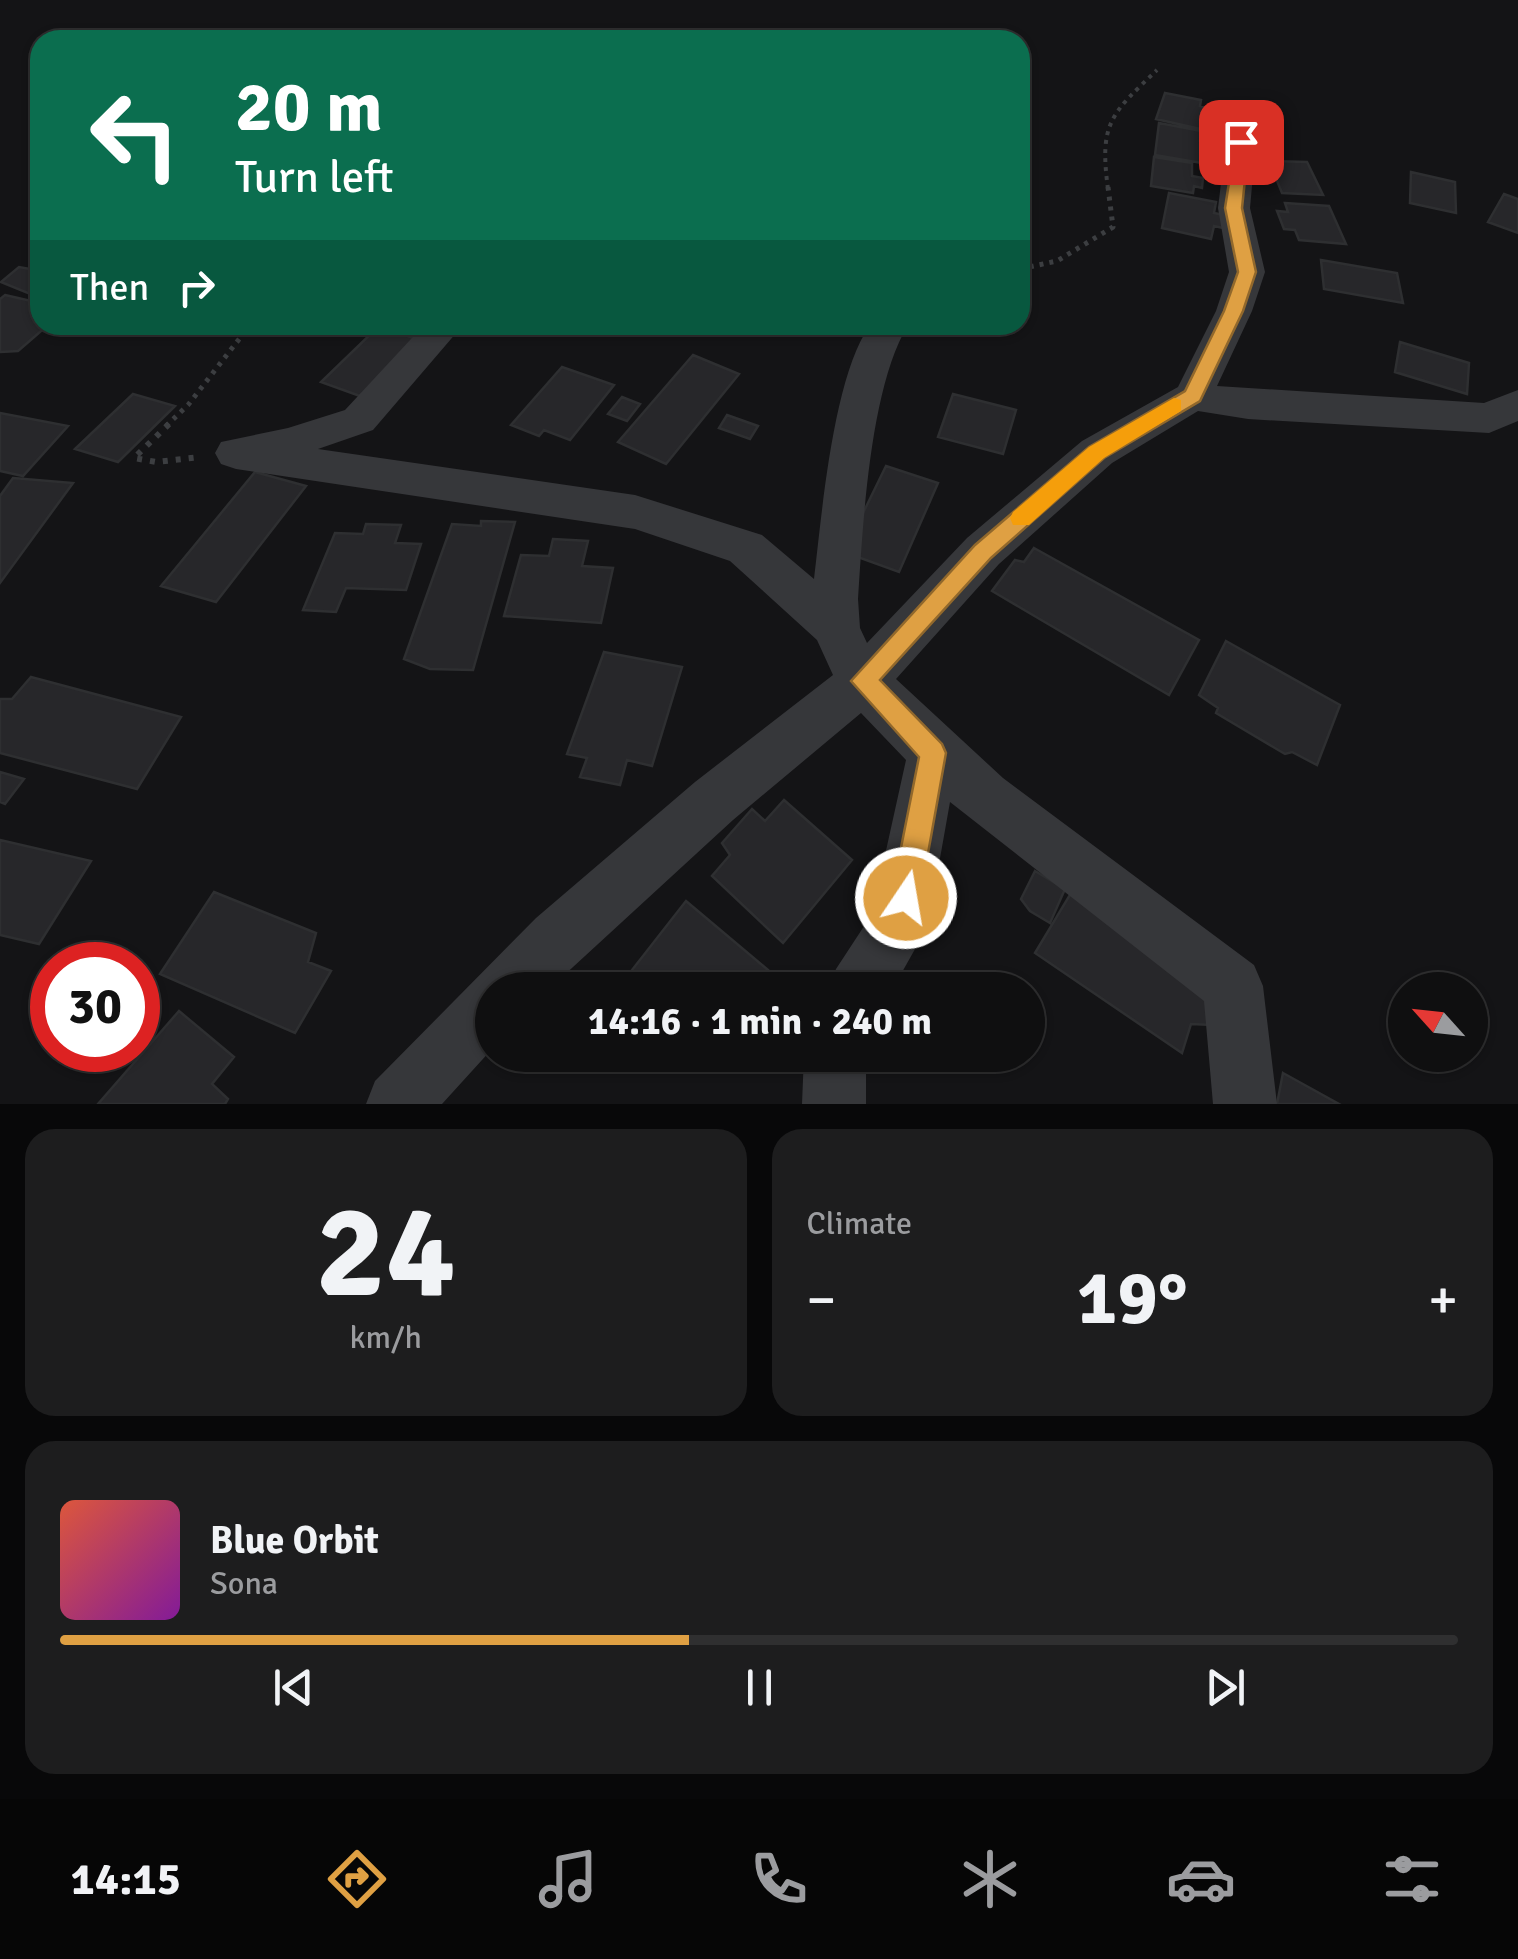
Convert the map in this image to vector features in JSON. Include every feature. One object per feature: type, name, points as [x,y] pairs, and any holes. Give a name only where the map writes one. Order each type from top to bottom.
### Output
[{"type":"street","points":[[524,972],[714,801],[864,681],[983,552],[1097,452],[1193,396],[1234,311],[1247,272],[1234,208],[1241,142]]},
{"type":"street","points":[[236,454],[290,444],[359,420],[436,335]]},
{"type":"street","points":[[834,626],[860,408],[880,335]]},
{"type":"street","points":[[1193,396],[1248,406],[1489,418],[1518,404]]},
{"type":"street","points":[[236,454],[373,477],[635,512],[746,548],[834,626],[864,681],[954,775],[1061,858],[1186,946],[1234,986],[1245,1104]]},
{"type":"street","points":[[869,972],[900,926],[933,753]]},
{"type":"street","points":[[398,1104],[475,1021]]},
{"type":"street","points":[[834,1104],[835,1072]]},
{"type":"path","points":[[1030,267],[1056,261],[1112,227],[1103,152],[1114,111],[1157,70]]},
{"type":"path","points":[[236,454],[156,462],[134,458],[188,405],[242,335]]},
{"type":"building","points":[[1165,93],[1201,100],[1200,106],[1211,109],[1205,130],[1156,119]]},
{"type":"building","points":[[1159,123],[1201,131],[1200,141],[1211,143],[1210,153],[1203,152],[1202,163],[1155,155]]},
{"type":"building","points":[[1154,157],[1192,163],[1192,176],[1203,178],[1202,188],[1194,186],[1193,193],[1151,186]]},
{"type":"building","points":[[1269,161],[1307,162],[1323,195],[1282,193]]},
{"type":"building","points":[[1411,172],[1455,182],[1456,213],[1410,203]]},
{"type":"building","points":[[1169,193],[1216,202],[1214,213],[1224,215],[1223,228],[1214,226],[1211,239],[1162,228]]},
{"type":"building","points":[[1504,194],[1518,199],[1518,233],[1488,222]]},
{"type":"building","points":[[1285,203],[1329,206],[1346,244],[1299,240],[1295,230],[1284,229],[1277,211],[1288,212]]},
{"type":"building","points":[[1321,260],[1397,273],[1403,303],[1324,289]]},
{"type":"building","points":[[19,267],[30,269],[30,294],[1,282]]},
{"type":"building","points":[[5,295],[30,301],[30,335],[36,335],[18,351],[0,352],[0,299]]},
{"type":"building","points":[[370,335],[405,335],[422,341],[360,396],[321,382]]},
{"type":"building","points":[[1400,342],[1469,363],[1467,394],[1395,372]]},
{"type":"building","points":[[693,355],[739,374],[666,464],[618,442]]},
{"type":"building","points":[[562,367],[614,385],[570,440],[544,430],[539,436],[511,425]]},
{"type":"building","points":[[133,394],[175,406],[118,462],[75,449]]},
{"type":"building","points":[[953,394],[1016,410],[1003,454],[938,437]]},
{"type":"building","points":[[622,397],[640,404],[627,421],[608,414]]},
{"type":"building","points":[[0,413],[68,426],[23,476],[0,471]]},
{"type":"building","points":[[727,415],[758,426],[750,439],[719,428]]},
{"type":"building","points":[[886,466],[938,483],[899,572],[844,552]]},
{"type":"building","points":[[255,472],[306,486],[216,602],[161,586]]},
{"type":"building","points":[[13,478],[73,483],[0,583],[0,496]]},
{"type":"building","points":[[481,521],[515,522],[473,670],[430,669],[404,659],[452,524],[481,526]]},
{"type":"building","points":[[366,524],[401,525],[395,543],[421,544],[406,590],[346,588],[336,612],[303,610],[335,533],[363,534]]},
{"type":"building","points":[[553,539],[588,541],[582,566],[613,568],[601,623],[504,616],[521,555],[549,556]]},
{"type":"building","points":[[1034,548],[1199,640],[1169,695],[992,591],[1015,560],[1024,562]]},
{"type":"building","points":[[1226,641],[1340,705],[1317,765],[1292,752],[1285,754],[1216,713],[1218,708],[1199,695]]},
{"type":"building","points":[[604,652],[682,667],[652,766],[627,760],[620,785],[580,777],[587,758],[567,754]]},
{"type":"building","points":[[31,677],[181,717],[137,789],[0,753],[0,699],[12,699]]},
{"type":"building","points":[[0,772],[24,779],[5,804],[0,802]]},
{"type":"building","points":[[784,800],[852,860],[783,943],[712,876],[730,855],[722,843],[752,809],[765,821]]},
{"type":"building","points":[[0,840],[91,861],[40,942],[0,935]]},
{"type":"building","points":[[1035,871],[1065,889],[1050,923],[1030,911],[1021,899]]},
{"type":"building","points":[[1074,888],[1220,1004],[1212,1025],[1191,1024],[1182,1053],[1035,953]]},
{"type":"building","points":[[214,892],[316,933],[308,962],[331,971],[295,1033],[160,974]]},
{"type":"building","points":[[686,901],[768,970],[634,972]]},
{"type":"building","points":[[179,1011],[234,1057],[212,1084],[228,1099],[225,1104],[98,1104],[126,1072],[160,1072],[160,1033]]},
{"type":"building","points":[[1283,1073],[1339,1104],[1277,1104]]},
{"type":"slow traffic","points":[[1021,518],[1097,452],[1174,406]]},
{"type":"route","points":[[906,898],[933,753],[864,681],[983,552],[1097,452],[1193,396],[1234,311],[1247,272],[1234,208],[1241,142]]}]
